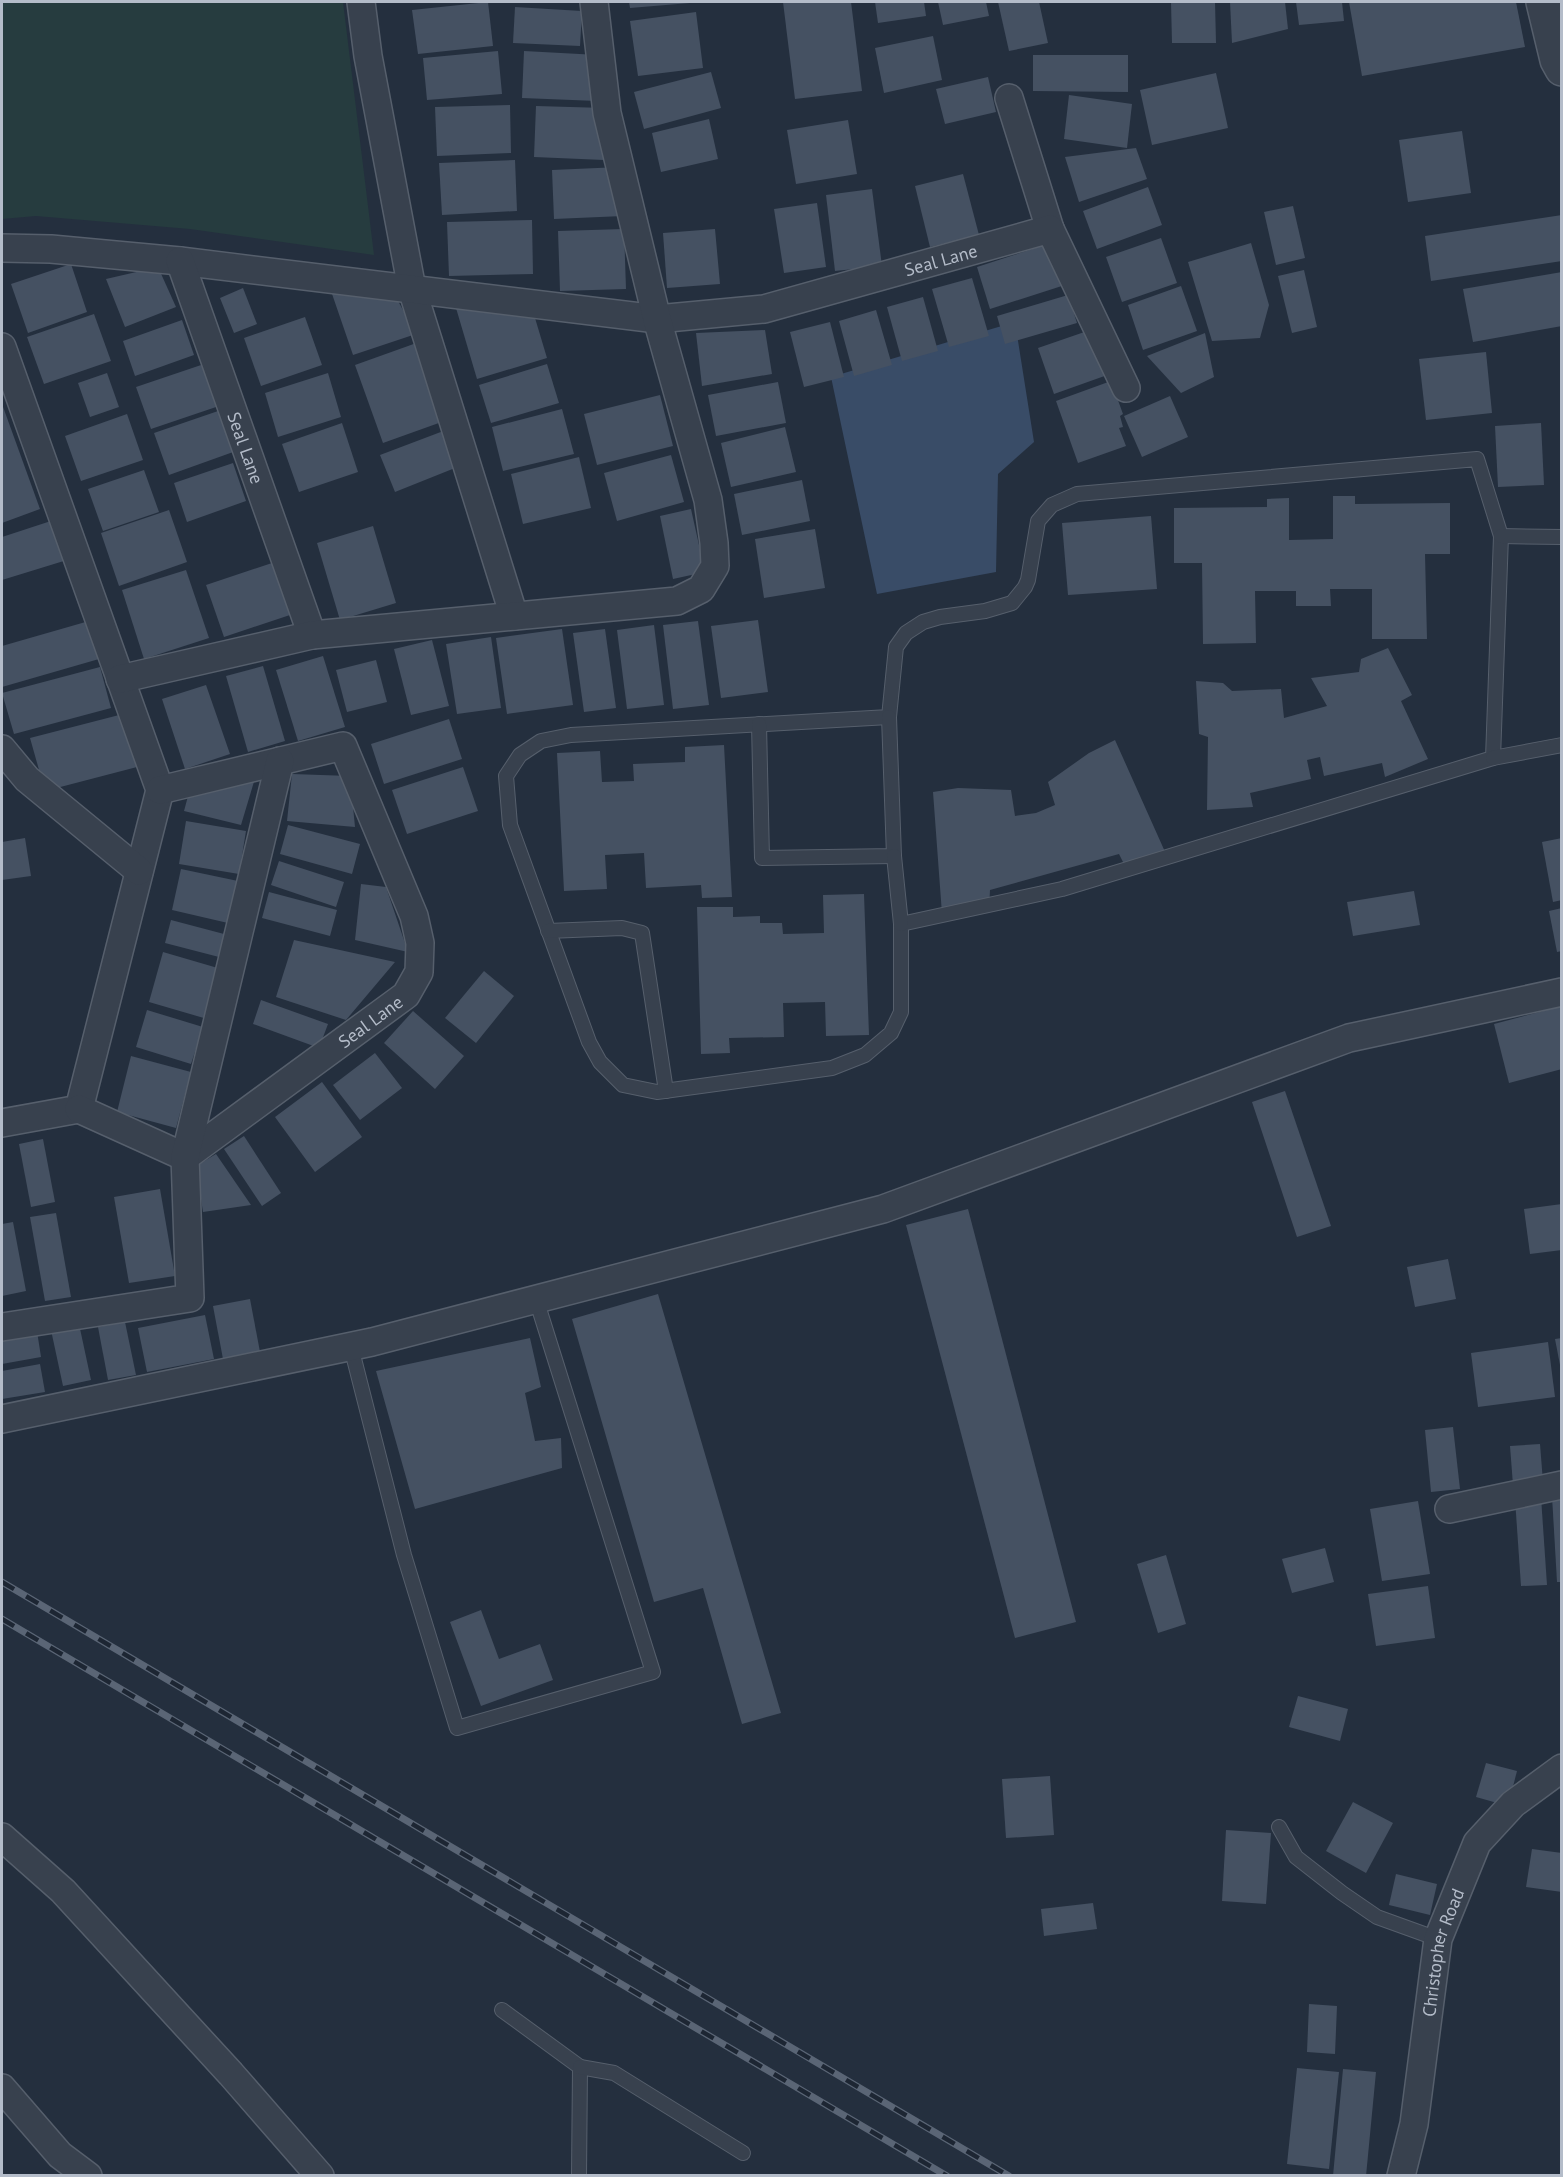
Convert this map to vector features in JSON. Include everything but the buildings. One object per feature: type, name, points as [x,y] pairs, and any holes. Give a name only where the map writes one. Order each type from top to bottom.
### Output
[{"type":"street","points":[[361,2],[368,56],[412,289],[514,616]]},
{"type":"street","points":[[120,679],[312,635],[677,601],[701,589],[715,566],[708,500],[657,319],[607,113],[594,2]]},
{"type":"street","points":[[1544,2],[1557,60],[1562,69]]},
{"type":"street","points":[[1009,98],[1050,229],[1126,388]]},
{"type":"street","name":"Seal Lane","points":[[2,248],[51,249],[180,261],[657,319],[764,309],[1050,229]]},
{"type":"street","name":"Seal Lane","points":[[180,261],[312,635]]},
{"type":"street","points":[[2,347],[160,790],[79,1108]]},
{"type":"street","name":"Seal Lane","points":[[160,790],[343,746],[414,916],[420,943],[419,972],[406,995],[185,1157]]},
{"type":"street","points":[[2,748],[27,779],[139,871]]},
{"type":"street","points":[[2,1327],[190,1298],[185,1157],[280,761]]},
{"type":"street","points":[[2,1419],[351,1347],[883,1209],[1349,1038],[1562,992]]},
{"type":"street","points":[[2,1123],[79,1108],[185,1157]]},
{"type":"street","points":[[1449,1509],[1562,1485]]},
{"type":"street","name":"Christopher Road","points":[[1401,2175],[1414,2124],[1438,1938],[1477,1843],[1514,1804],[1562,1768]]},
{"type":"street","points":[[2,1837],[63,1891],[320,2175]]},
{"type":"street","points":[[2,2088],[60,2155],[88,2175]]},
{"type":"lane","points":[[889,717],[572,735],[541,741],[519,755],[506,776],[510,825],[589,1042],[600,1062],[623,1085],[657,1092],[832,1068],[865,1055],[891,1033],[901,1012],[900,924],[894,856],[889,717],[896,647],[906,633],[923,622],[940,617],[985,611],[1012,603],[1028,580],[1038,521],[1052,505],[1077,494],[1477,459],[1501,536],[1493,758]]},
{"type":"lane","points":[[1501,536],[1562,537]]},
{"type":"lane","points":[[759,724],[762,858],[894,856]]},
{"type":"lane","points":[[900,924],[1062,889],[1493,758],[1562,745]]},
{"type":"lane","points":[[548,931],[622,928],[642,933],[666,1091]]},
{"type":"lane","points":[[351,1347],[404,1556],[457,1728],[653,1672],[536,1299]]},
{"type":"lane","points":[[1279,1827],[1296,1857],[1350,1899],[1377,1917],[1438,1938]]},
{"type":"lane","points":[[502,2010],[580,2067],[614,2073],[743,2153]]},
{"type":"lane","points":[[579,2175],[580,2067]]},
{"type":"green space","points":[[2,2],[343,2],[374,255],[190,229],[36,216],[2,219]]},
{"type":"water","points":[[1015,322],[1034,442],[998,474],[996,572],[877,594],[831,377]]},
{"type":"railway","points":[[2,1582],[1009,2176]]},
{"type":"railway","points":[[2,1619],[947,2176]]}]
